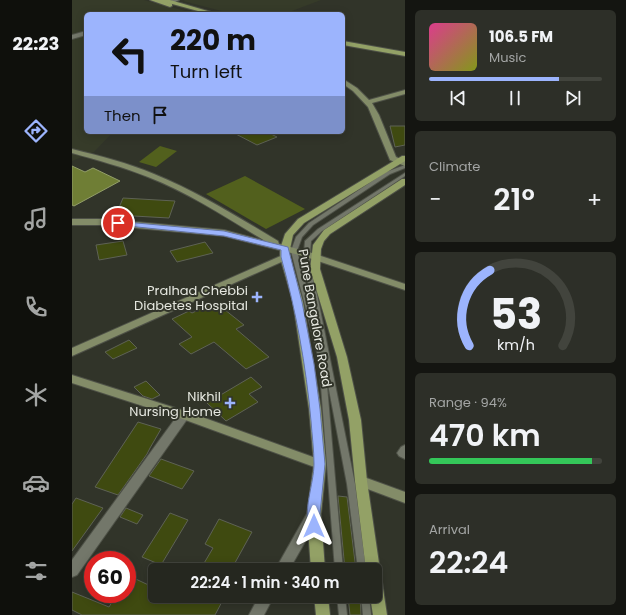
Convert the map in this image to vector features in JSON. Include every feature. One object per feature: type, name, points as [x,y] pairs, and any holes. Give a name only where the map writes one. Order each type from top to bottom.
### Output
[{"type":"main road","points":[[153,0],[170,2],[208,12]]},
{"type":"main road","points":[[170,2],[197,12]]},
{"type":"main road","points":[[345,43],[405,54]]},
{"type":"main road","points":[[345,48],[405,59]]},
{"type":"main road","name":"Pune Bangalore Road","points":[[318,563],[314,514],[320,464],[309,364],[288,252],[289,234],[301,221],[403,162]]},
{"type":"main road","name":"Pune Bangalore Road","points":[[372,563],[354,420],[344,364],[311,255],[317,244],[327,232],[405,181]]},
{"type":"main road","points":[[322,603],[323,615]]},
{"type":"main road","points":[[378,603],[380,615]]},
{"type":"street","points":[[72,37],[84,34]]},
{"type":"street","points":[[345,83],[355,88],[369,102],[380,122],[393,158],[403,162]]},
{"type":"street","points":[[369,102],[405,92]]},
{"type":"street","points":[[72,151],[120,164],[162,180],[204,202],[288,252]]},
{"type":"street","points":[[72,222],[103,222],[224,233],[288,252],[311,255],[405,287]]},
{"type":"street","points":[[72,352],[288,252]]},
{"type":"street","points":[[72,379],[184,415],[320,464]]},
{"type":"street","points":[[72,571],[184,415]]},
{"type":"street","points":[[405,450],[403,453],[405,454]]},
{"type":"street","points":[[361,481],[405,498]]},
{"type":"street","points":[[286,563],[314,514]]},
{"type":"street","points":[[256,615],[263,603]]},
{"type":"lane","points":[[361,563],[351,484],[314,294],[306,266],[311,255],[308,241],[320,230],[405,174]]},
{"type":"lane","points":[[288,252],[322,360],[338,563]]},
{"type":"lane","points":[[342,603],[343,615]]},
{"type":"lane","points":[[366,603],[367,615]]},
{"type":"shaded area","points":[[72,0],[144,0],[189,12],[84,12],[84,134],[111,134],[94,152],[72,161]]},
{"type":"shaded area","points":[[321,0],[289,12],[225,12],[183,1]]},
{"type":"shaded area","points":[[160,146],[177,151],[156,167],[139,162]]},
{"type":"shaded area","points":[[72,166],[85,172],[93,168],[120,181],[74,206],[72,205]]},
{"type":"shaded area","points":[[245,176],[305,209],[266,229],[206,194]]},
{"type":"building","points":[[390,126],[405,126],[405,145],[395,147]]},
{"type":"building","points":[[236,134],[271,134],[277,137],[257,145]]},
{"type":"building","points":[[123,198],[175,201],[169,218],[116,215]]},
{"type":"building","points":[[123,241],[127,255],[99,260],[96,245]]},
{"type":"building","points":[[205,242],[213,253],[177,262],[170,251]]},
{"type":"building","points":[[215,302],[244,325],[236,329],[269,357],[246,369],[214,342],[191,354],[179,344],[192,337],[172,319],[189,311],[192,313]]},
{"type":"building","points":[[129,340],[137,348],[113,359],[105,352]]},
{"type":"building","points":[[251,377],[262,387],[249,394],[258,402],[226,421],[207,403]]},
{"type":"building","points":[[146,381],[160,395],[152,399],[143,396],[134,387]]},
{"type":"building","points":[[138,422],[161,429],[147,454],[118,495],[95,487]]},
{"type":"building","points":[[161,459],[194,471],[182,489],[149,476]]},
{"type":"building","points":[[338,496],[347,497],[355,563],[344,563]]},
{"type":"building","points":[[76,498],[103,508],[72,551],[72,504]]},
{"type":"building","points":[[126,508],[143,515],[137,524],[120,517]]},
{"type":"building","points":[[170,513],[188,520],[162,563],[156,563],[142,557]]},
{"type":"building","points":[[219,519],[252,532],[235,563],[204,563],[213,548],[205,544]]},
{"type":"building","points":[[136,579],[148,585],[148,603],[221,603],[215,615],[82,615],[72,610],[72,592],[84,597],[84,603],[99,603],[109,607],[111,603],[136,603]]},
{"type":"building","points":[[349,603],[360,603],[361,615],[350,615]]},
{"type":"place","name":"Pralhad Chebbi Diabetes Hospital","points":[[257,297]]},
{"type":"place","name":"Nikhil Nursing Home","points":[[230,403]]},
{"type":"route","points":[[118,223],[224,233],[285,249],[285,257],[298,302],[315,409],[320,464],[314,526]]}]
